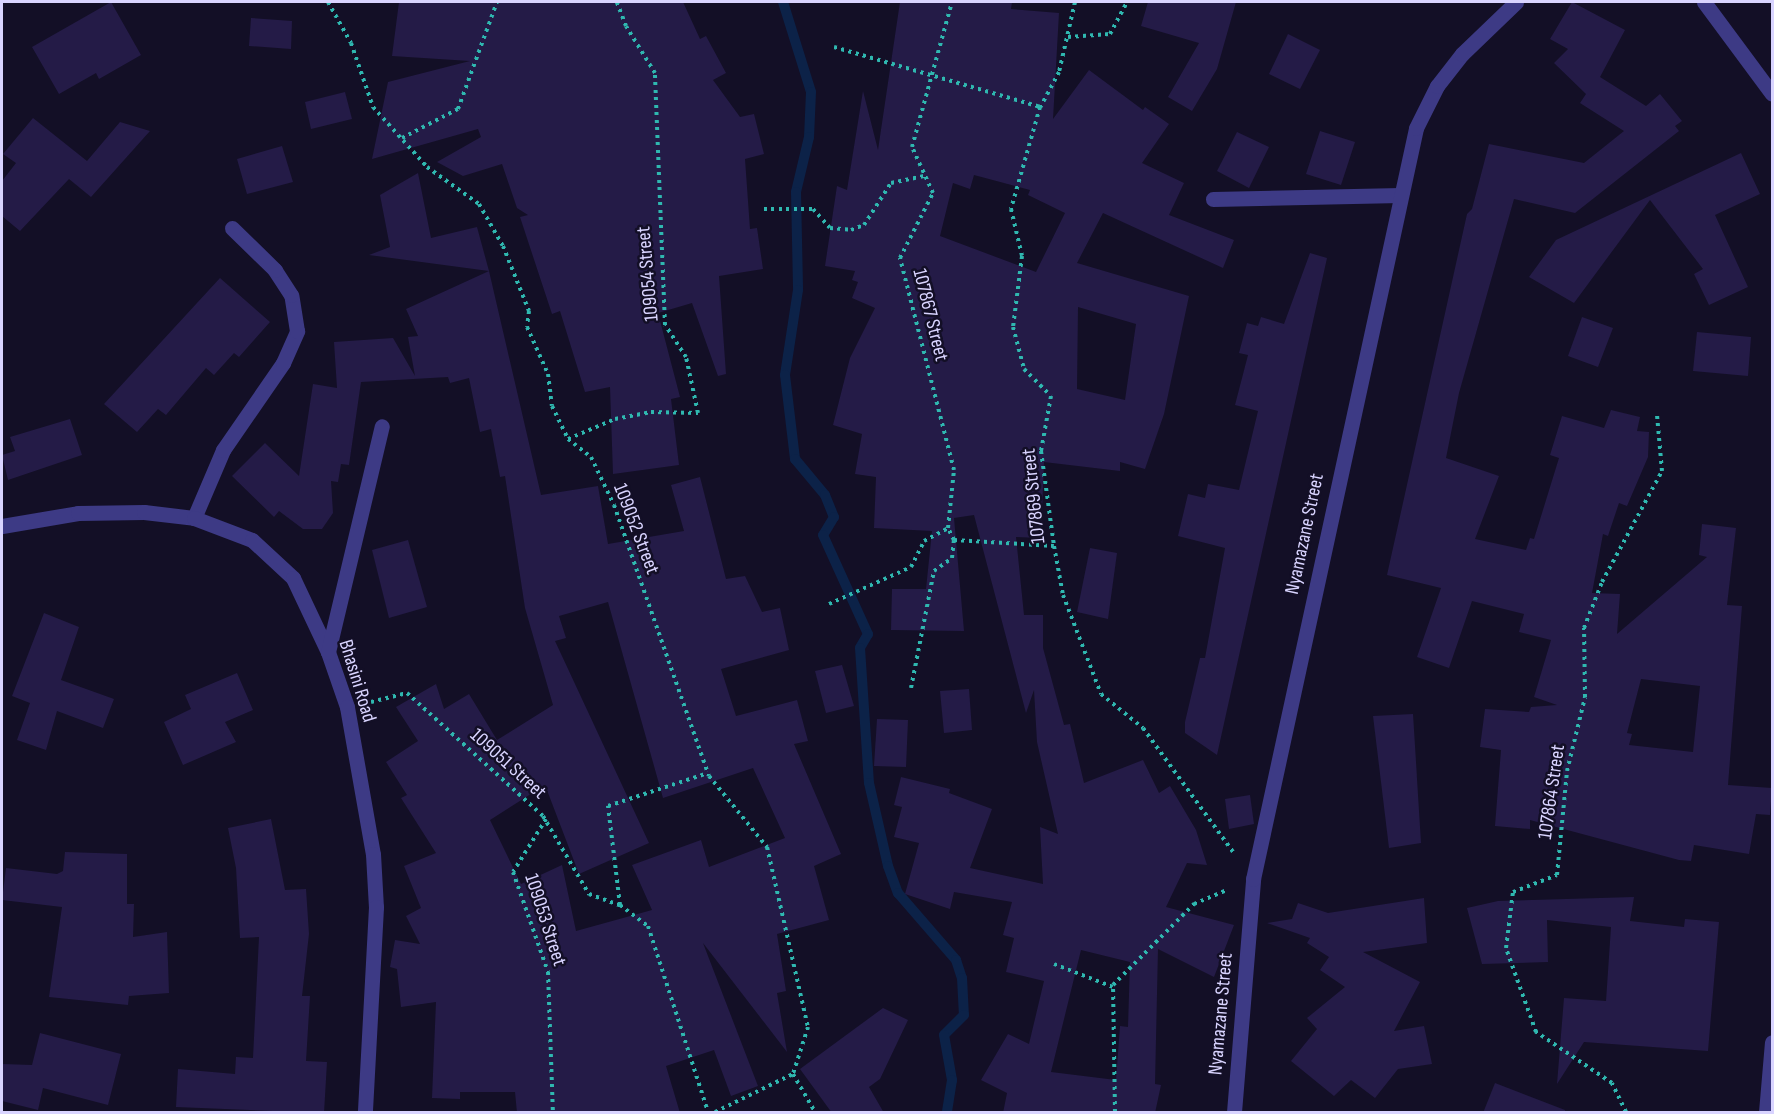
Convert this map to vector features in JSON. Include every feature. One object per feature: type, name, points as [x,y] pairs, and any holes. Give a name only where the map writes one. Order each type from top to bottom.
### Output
[{"type":"street","name":"Nyamazane Street","points":[[1234,1113],[1253,879],[1416,128],[1437,86],[1490,24],[1516,2]]},
{"type":"street","points":[[1704,2],[1773,94]]},
{"type":"street","points":[[1213,199],[1401,195]]},
{"type":"street","points":[[194,518],[223,450],[283,363],[297,331],[291,295],[275,270],[232,228]]},
{"type":"street","points":[[328,652],[382,426]]},
{"type":"street","name":"Bhasini Road","points":[[2,526],[78,513],[144,512],[194,518],[252,540],[271,554],[293,578],[328,652],[347,707],[375,886],[364,1113]]},
{"type":"street","points":[[1766,1113],[1773,1042]]},
{"type":"path","name":"109052 Street","points":[[328,2],[351,43],[373,106],[446,183],[479,204],[503,246],[529,311],[527,327],[548,374],[552,406],[568,439],[591,457],[614,505],[708,773],[767,847],[808,1027],[793,1074]]},
{"type":"path","points":[[402,138],[458,109],[497,2]]},
{"type":"path","name":"109054 Street","points":[[568,439],[615,419],[651,412],[698,413],[686,357],[665,325],[656,176],[655,73],[626,26],[617,2]]},
{"type":"path","name":"107867 Street","points":[[948,528],[954,470],[900,258],[933,193],[912,147],[952,2]]},
{"type":"path","name":"107869 Street","points":[[1075,2],[1059,72],[1040,107],[1011,209],[1022,256],[1013,327],[1024,369],[1051,396],[1041,451],[1063,595],[1101,694],[1143,728],[1253,879]]},
{"type":"path","points":[[1068,37],[1110,34],[1126,2]]},
{"type":"path","points":[[834,47],[933,73],[1040,107]]},
{"type":"path","points":[[764,209],[813,209],[830,228],[851,230],[864,225],[891,183],[925,176]]},
{"type":"path","name":"107864 Street","points":[[1626,1113],[1612,1083],[1536,1032],[1506,948],[1513,892],[1557,875],[1567,771],[1585,697],[1584,628],[1602,582],[1662,471],[1657,415]]},
{"type":"path","points":[[829,604],[911,567],[924,541],[948,528],[954,540],[952,558],[934,571],[911,688]]},
{"type":"path","points":[[954,540],[1054,546]]},
{"type":"path","name":"109051 Street","points":[[347,707],[407,693],[546,819],[589,894],[620,905],[648,926],[708,1113]]},
{"type":"path","points":[[620,905],[608,806],[708,773]]},
{"type":"path","name":"109053 Street","points":[[546,819],[513,872],[548,972],[553,1113]]},
{"type":"path","points":[[1115,1113],[1113,987],[1194,904],[1253,879]]},
{"type":"path","points":[[1054,964],[1113,987]]},
{"type":"path","points":[[715,1113],[793,1074],[815,1113]]},
{"type":"building","points":[[111,2],[141,55],[99,79],[96,73],[59,94],[32,47]]},
{"type":"building","points":[[399,2],[683,2],[700,39],[706,36],[726,73],[713,80],[740,117],[754,114],[764,154],[745,159],[750,229],[757,228],[763,269],[719,276],[726,374],[718,376],[692,303],[658,313],[680,397],[671,399],[679,465],[613,474],[610,387],[585,392],[560,311],[552,314],[520,217],[528,215],[517,208],[502,164],[463,176],[437,162],[481,137],[478,129],[372,159],[388,82],[470,61],[392,56]]},
{"type":"building","points":[[900,2],[1012,2],[1011,9],[1059,13],[1053,119],[1089,70],[1143,110],[1145,107],[1169,124],[1142,163],[1184,183],[1169,215],[1234,240],[1223,268],[1103,213],[1077,263],[1189,296],[1164,414],[1145,469],[1120,462],[1120,471],[1044,462],[1041,538],[1016,537],[1024,615],[1043,615],[1043,648],[1064,725],[1070,724],[1084,783],[1143,760],[1159,793],[1170,786],[1196,830],[1207,865],[1187,863],[1166,907],[1234,925],[1214,977],[1158,949],[1155,1084],[1161,1085],[1155,1113],[1003,1113],[1007,1093],[981,1080],[1008,1034],[1029,1044],[1044,981],[1006,972],[1014,938],[1003,935],[1012,902],[954,892],[950,909],[905,894],[919,843],[894,837],[902,807],[894,805],[901,777],[950,789],[949,793],[992,809],[970,868],[1043,884],[1040,827],[1058,834],[1037,742],[1034,690],[1026,713],[974,515],[954,518],[964,631],[891,630],[892,589],[926,589],[932,531],[874,528],[876,477],[855,474],[862,434],[833,425],[850,358],[875,308],[852,298],[858,282],[852,280],[855,271],[825,266],[837,186],[847,190],[863,91],[878,150]],"holes":[[[974,175],[1030,190],[1028,195],[1065,213],[1036,272],[940,236],[953,183],[970,189]],[[1078,307],[1136,324],[1125,400],[1077,389]],[[1081,950],[1130,962],[1128,1027],[1120,1026],[1116,1080],[1051,1072]]]},
{"type":"building","points":[[1148,2],[1236,2],[1217,69],[1192,111],[1168,97],[1199,43],[1141,26]]},
{"type":"building","points":[[1572,2],[1625,30],[1600,77],[1646,106],[1660,94],[1682,121],[1675,126],[1679,131],[1575,213],[1514,199],[1459,393],[1446,458],[1499,476],[1475,539],[1526,550],[1530,538],[1534,539],[1559,458],[1550,455],[1562,416],[1604,428],[1611,410],[1640,417],[1637,431],[1649,432],[1648,457],[1627,506],[1619,503],[1608,536],[1603,534],[1592,593],[1620,594],[1617,634],[1707,557],[1699,555],[1702,524],[1736,528],[1727,605],[1742,606],[1728,785],[1772,788],[1770,815],[1756,814],[1749,854],[1694,845],[1691,861],[1679,860],[1530,820],[1530,829],[1495,826],[1501,750],[1480,747],[1485,709],[1529,712],[1531,707],[1557,705],[1534,697],[1551,640],[1519,632],[1524,614],[1472,601],[1449,668],[1417,657],[1441,588],[1387,575],[1467,214],[1472,209],[1489,144],[1584,163],[1624,131],[1580,103],[1586,94],[1554,63],[1568,49],[1550,39]],"holes":[[[1641,679],[1700,686],[1693,752],[1629,745],[1632,734],[1627,733]]]},
{"type":"building","points":[[251,18],[292,21],[291,49],[249,46]]},
{"type":"building","points":[[1288,34],[1320,50],[1300,89],[1269,74]]},
{"type":"building","points":[[345,92],[352,119],[311,129],[305,102]]},
{"type":"building","points":[[33,118],[87,161],[120,122],[150,131],[91,197],[69,179],[20,231],[2,216],[2,181],[16,163],[3,154]]},
{"type":"building","points":[[1320,131],[1355,142],[1341,185],[1306,174]]},
{"type":"building","points":[[1237,132],[1269,147],[1249,188],[1217,171]]},
{"type":"building","points":[[282,146],[293,182],[247,194],[237,159]]},
{"type":"building","points":[[1741,153],[1760,194],[1715,215],[1748,287],[1709,305],[1694,274],[1703,269],[1650,200],[1574,303],[1529,277],[1556,240]]},
{"type":"building","points":[[418,173],[431,238],[477,227],[489,271],[369,255],[390,247],[380,195]]},
{"type":"building","points":[[1310,253],[1327,258],[1217,755],[1185,733],[1185,722],[1200,658],[1205,658],[1225,548],[1178,536],[1188,494],[1205,498],[1208,484],[1239,490],[1258,411],[1235,405],[1248,355],[1239,353],[1247,323],[1258,326],[1261,317],[1284,324]]},
{"type":"building","points":[[489,271],[541,495],[598,486],[608,544],[684,531],[671,485],[700,477],[726,579],[745,576],[762,612],[780,608],[789,650],[721,669],[736,716],[797,700],[808,741],[794,744],[841,854],[814,866],[829,920],[777,934],[786,991],[777,993],[787,1052],[703,943],[758,1086],[731,1096],[714,1050],[666,1066],[680,1113],[517,1113],[515,1092],[460,1092],[460,1099],[432,1098],[436,1002],[401,1007],[397,969],[390,967],[395,940],[420,944],[406,916],[421,908],[404,866],[436,853],[401,798],[407,795],[386,762],[418,741],[396,707],[436,684],[444,709],[469,694],[497,740],[553,705],[525,608],[505,476],[500,477],[491,429],[480,432],[469,378],[450,383],[448,377],[361,382],[349,465],[341,464],[338,482],[331,481],[333,513],[322,529],[303,529],[279,511],[274,517],[232,476],[265,443],[299,476],[313,384],[337,388],[334,342],[393,338],[415,376],[408,337],[418,336],[406,309]],"holes":[[[608,602],[663,798],[753,768],[785,838],[709,867],[701,840],[632,865],[652,910],[576,931],[562,865],[521,884],[490,820],[545,785],[579,874],[649,843],[555,641],[566,638],[559,616]]]},
{"type":"building","points":[[220,278],[270,322],[239,357],[234,353],[214,375],[206,368],[166,415],[158,409],[137,432],[104,404]]},
{"type":"building","points":[[1582,317],[1613,328],[1598,367],[1568,356]]},
{"type":"building","points":[[1697,332],[1751,337],[1748,376],[1693,371]]},
{"type":"building","points":[[70,419],[82,455],[8,480],[2,455],[15,451],[10,437]]},
{"type":"building","points":[[408,540],[427,607],[389,618],[372,550]]},
{"type":"building","points":[[1090,548],[1117,553],[1108,619],[1077,612]]},
{"type":"building","points":[[44,613],[79,627],[61,680],[114,699],[103,728],[57,711],[46,750],[17,740],[30,703],[12,696]]},
{"type":"building","points":[[842,665],[854,706],[826,713],[815,671]]},
{"type":"building","points":[[237,673],[253,710],[225,722],[236,742],[183,765],[164,722],[191,709],[185,695]]},
{"type":"building","points":[[969,689],[972,730],[944,733],[940,691]]},
{"type":"building","points":[[1413,714],[1421,843],[1389,848],[1373,716]]},
{"type":"building","points":[[877,719],[908,720],[906,767],[874,766]]},
{"type":"building","points":[[1250,795],[1254,824],[1229,829],[1225,799]]},
{"type":"building","points":[[271,819],[285,890],[306,889],[309,934],[302,996],[310,996],[306,1061],[327,1062],[324,1113],[176,1107],[178,1069],[235,1074],[236,1057],[253,1058],[259,937],[240,938],[236,868],[228,828]]},
{"type":"building","points":[[65,852],[127,854],[127,904],[134,904],[133,937],[167,932],[169,993],[129,996],[128,1005],[49,997],[62,907],[2,900],[6,868],[57,874],[63,871]]},
{"type":"building","points":[[1634,897],[1630,921],[1684,927],[1685,919],[1719,922],[1708,1051],[1584,1042],[1557,1084],[1564,998],[1606,1001],[1611,927],[1547,920],[1548,962],[1482,964],[1467,908],[1498,901]]},
{"type":"building","points":[[1424,898],[1427,943],[1363,952],[1420,982],[1394,1031],[1424,1026],[1432,1064],[1398,1069],[1375,1098],[1351,1080],[1334,1096],[1291,1061],[1317,1029],[1307,1018],[1345,987],[1320,970],[1329,957],[1307,943],[1310,938],[1267,923],[1292,919],[1298,903],[1328,913]]},
{"type":"building","points":[[883,1008],[908,1020],[880,1079],[869,1087],[884,1113],[832,1113],[800,1069]]},
{"type":"building","points":[[40,1033],[121,1054],[108,1105],[43,1088],[38,1110],[2,1101],[2,1064],[32,1065]]},
{"type":"building","points":[[1495,1083],[1565,1110],[1565,1113],[1483,1113]]},
{"type":"waterway","points":[[783,2],[811,92],[809,137],[796,192],[798,290],[785,375],[795,459],[825,495],[834,517],[823,535],[868,634],[860,648],[869,783],[888,866],[898,893],[956,960],[962,978],[964,1015],[944,1035],[952,1080],[947,1112]]}]
